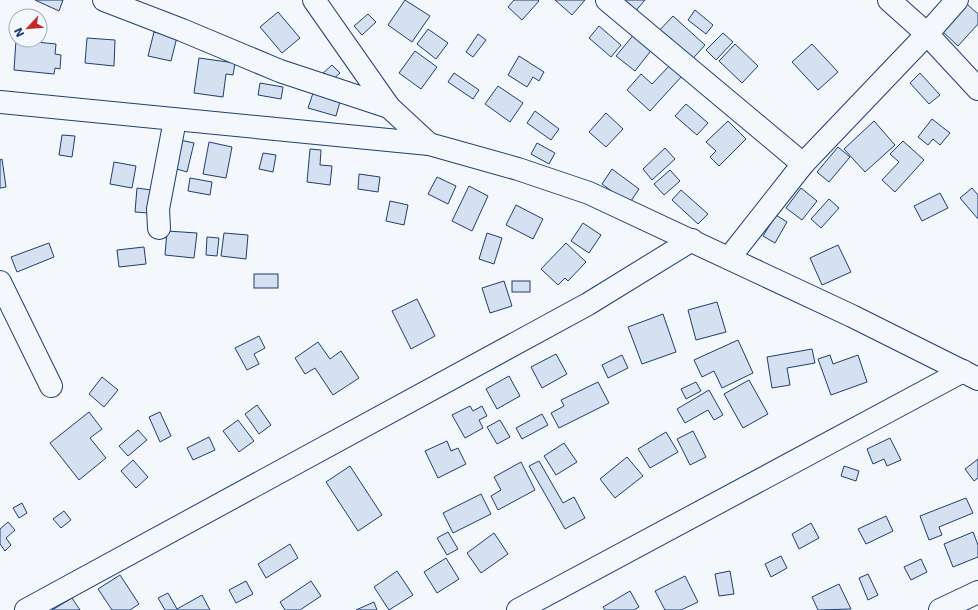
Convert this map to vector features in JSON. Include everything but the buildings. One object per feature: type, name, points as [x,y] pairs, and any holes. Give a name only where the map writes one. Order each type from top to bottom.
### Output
[{"type":"street","points":[[104,0],[182,30],[280,71],[389,106]]},
{"type":"street","points":[[314,0],[389,106],[429,144]]},
{"type":"street","points":[[607,0],[803,164]]},
{"type":"street","points":[[889,0],[927,34],[978,89]]},
{"type":"street","points":[[729,258],[803,164],[927,34],[957,0]]},
{"type":"street","points":[[0,102],[429,144],[518,169],[589,193],[692,240],[970,375]]},
{"type":"street","points":[[158,228],[158,209],[175,120]]},
{"type":"street","points":[[26,610],[588,304],[692,240]]},
{"type":"street","points":[[0,282],[51,386]]},
{"type":"street","points":[[518,610],[970,375]]},
{"type":"street","points":[[944,609],[978,592]]}]
